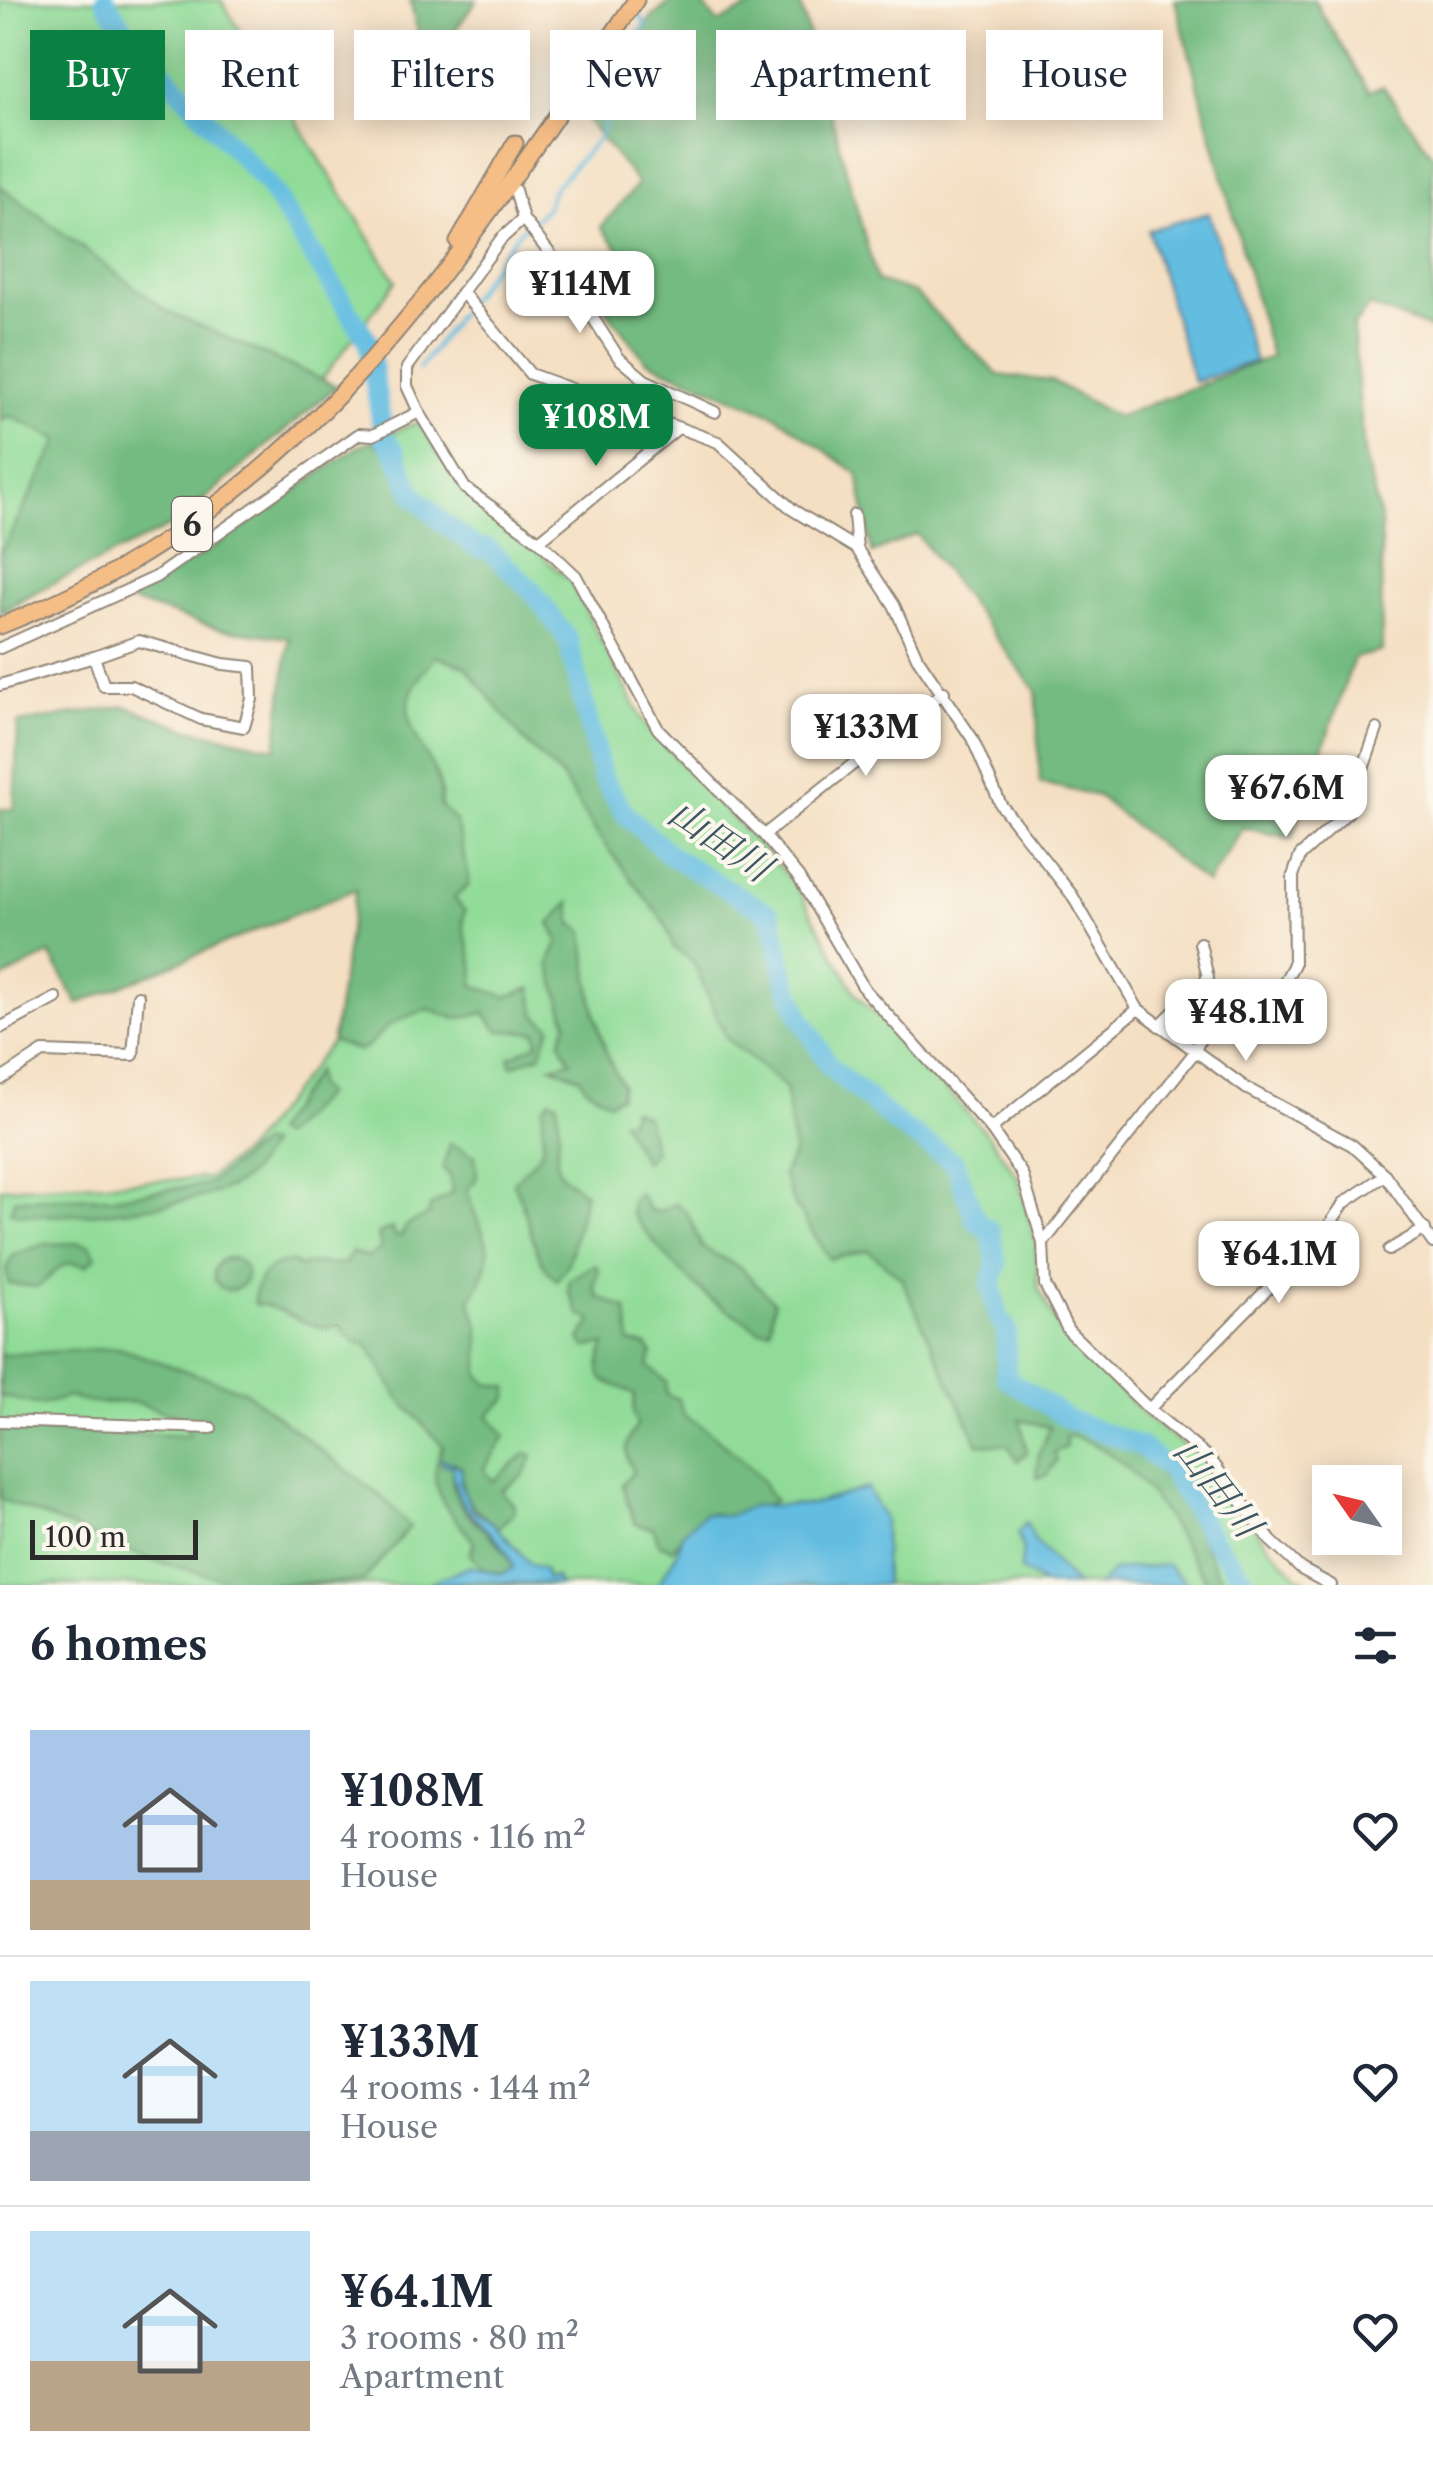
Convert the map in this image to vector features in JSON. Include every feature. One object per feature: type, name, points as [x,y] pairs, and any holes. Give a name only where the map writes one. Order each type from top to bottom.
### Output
[{"type":"main road","name":"6","points":[[0,626],[82,590],[164,543],[267,467],[356,382],[420,306],[529,157],[636,0]]},
{"type":"main road","points":[[529,157],[650,0]]},
{"type":"main road","points":[[420,306],[515,143]]},
{"type":"street","points":[[515,190],[523,218],[619,358],[645,380],[715,412]]},
{"type":"street","points":[[523,218],[501,238],[407,368],[407,386],[419,412],[465,488],[539,541],[586,591],[658,729],[764,835],[799,878],[865,990],[991,1129],[1022,1174],[1044,1243],[1045,1285],[1068,1330],[1148,1410],[1210,1459],[1271,1542],[1301,1569],[1331,1585]]},
{"type":"street","points":[[462,292],[530,374],[733,452],[793,510],[858,550],[894,605],[917,656],[972,738],[1001,806],[1072,895],[1138,1009],[1246,1088],[1339,1136],[1384,1175],[1433,1244]]},
{"type":"street","points":[[0,648],[156,577],[360,434],[373,435],[401,425],[419,412]]},
{"type":"street","points":[[539,541],[678,428]]},
{"type":"street","points":[[854,515],[858,550]]},
{"type":"street","points":[[0,685],[139,641],[223,664],[251,666],[252,700],[244,727],[201,719],[131,686],[104,686],[94,657]]},
{"type":"street","points":[[764,835],[944,692]]},
{"type":"street","points":[[1044,1243],[1194,1052],[1210,1015],[1282,987],[1294,964],[1293,876],[1300,856],[1348,812],[1377,729]]},
{"type":"street","points":[[1159,1026],[1208,978],[1200,943]]},
{"type":"street","points":[[0,1080],[42,1052],[134,1055],[138,996]]},
{"type":"street","points":[[0,1028],[56,998]]},
{"type":"street","points":[[991,1129],[1138,1009]]},
{"type":"street","points":[[1148,1410],[1326,1230],[1344,1203],[1384,1175]]},
{"type":"street","points":[[1389,1250],[1425,1230]]},
{"type":"street","points":[[0,1421],[211,1428]]},
{"type":"green space","points":[[0,0],[221,0],[240,30],[185,30],[185,120],[296,120],[396,281],[310,395],[249,459],[0,615]]},
{"type":"green space","points":[[410,0],[477,0],[455,30],[417,30]]},
{"type":"green space","points":[[673,0],[699,0],[718,23],[765,0],[799,0],[807,30],[716,30],[716,120],[832,120],[877,281],[915,293],[998,375],[1052,381],[1117,417],[1271,357],[1175,0],[1314,0],[1369,91],[1383,86],[1433,156],[1433,330],[1370,306],[1353,326],[1364,453],[1381,522],[1382,651],[1354,658],[1292,838],[1243,828],[1207,884],[1098,796],[1040,783],[1036,691],[917,534],[872,553],[858,474],[775,415],[646,361],[584,281],[622,253],[601,227],[638,184],[587,120],[696,120],[696,30],[643,30]]},
{"type":"green space","points":[[0,186],[168,312],[337,386],[175,524],[0,609],[0,554],[59,440],[10,416],[0,420]]},
{"type":"green space","points":[[418,422],[464,494],[511,527],[571,582],[644,723],[795,884],[856,994],[988,1135],[1018,1177],[1036,1244],[1038,1288],[1060,1330],[1146,1417],[1206,1462],[1268,1545],[1298,1576],[1315,1585],[0,1585],[0,1188],[209,1178],[247,1149],[332,1041],[357,888],[305,631],[372,441]]},
{"type":"green space","points":[[372,441],[391,456],[406,491],[435,521],[475,552],[488,553],[541,607],[566,647],[590,752],[619,811],[663,856],[766,917],[800,1023],[834,1081],[939,1163],[951,1166],[972,1220],[990,1239],[989,1296],[1002,1327],[1004,1385],[1047,1416],[1144,1454],[1182,1500],[1217,1572],[1229,1585],[1209,1585],[1133,1473],[1091,1443],[1066,1435],[1066,1447],[1054,1453],[1057,1460],[1046,1476],[1037,1478],[1039,1453],[1050,1427],[1020,1420],[1027,1452],[1017,1461],[1008,1445],[978,1444],[901,1278],[868,1250],[830,1259],[793,1202],[783,1175],[794,1152],[785,1087],[726,1038],[693,961],[674,948],[665,923],[599,837],[561,776],[525,742],[465,666],[435,656],[413,689],[408,705],[410,720],[437,776],[440,805],[456,822],[469,878],[468,886],[454,898],[465,911],[464,928],[474,966],[473,985],[507,997],[531,988],[536,1015],[551,1027],[540,1055],[512,1066],[509,1058],[538,1043],[536,1032],[499,1031],[484,1013],[456,1019],[430,1009],[395,1022],[358,1051],[332,1041],[356,889],[78,1004],[50,954],[0,980],[0,809],[14,809],[18,723],[125,706],[185,728],[276,748],[289,638],[219,629],[124,599],[206,553],[357,447]]},
{"type":"green space","points":[[570,902],[572,924],[584,931],[599,1030],[622,1085],[620,1096],[609,1102],[585,1087],[580,1077],[551,1066],[571,1061],[560,1042],[567,1022],[549,963],[559,941],[550,924]]},
{"type":"green space","points":[[316,1071],[317,1086],[325,1094],[282,1137],[273,1133]]},
{"type":"green space","points":[[550,1099],[557,1102],[558,1169],[585,1193],[568,1264],[557,1280],[541,1260],[513,1183],[541,1151],[543,1107]]},
{"type":"green space","points":[[632,1109],[646,1116],[654,1151],[644,1162],[621,1120],[629,1120]]},
{"type":"green space","points":[[261,1143],[269,1144],[245,1178],[196,1198],[92,1214],[10,1212],[15,1199],[112,1197],[209,1184]]},
{"type":"green space","points":[[450,1143],[475,1156],[477,1178],[467,1190],[488,1254],[470,1300],[479,1327],[479,1375],[488,1384],[508,1387],[508,1398],[488,1415],[505,1436],[484,1469],[493,1481],[527,1453],[533,1456],[524,1475],[501,1491],[514,1505],[514,1512],[498,1528],[466,1496],[462,1468],[454,1462],[443,1465],[452,1465],[454,1490],[466,1512],[508,1557],[513,1568],[506,1574],[486,1571],[470,1554],[474,1543],[437,1488],[437,1462],[443,1446],[398,1397],[367,1344],[355,1343],[339,1326],[316,1326],[255,1304],[259,1280],[277,1265],[345,1263],[351,1252],[368,1257],[381,1249],[378,1234],[392,1228],[395,1236],[401,1236],[407,1225],[429,1215],[430,1207],[452,1193],[450,1175],[443,1169]]},
{"type":"green space","points":[[639,1193],[649,1210],[658,1212],[676,1203],[688,1214],[702,1247],[741,1268],[774,1302],[770,1329],[759,1330],[718,1304],[676,1266],[631,1213],[632,1199]]},
{"type":"green space","points":[[44,1244],[90,1245],[96,1257],[86,1266],[65,1265],[38,1287],[9,1284],[6,1270],[13,1255]]},
{"type":"green space","points":[[230,1258],[241,1263],[246,1274],[241,1285],[230,1290],[219,1285],[214,1274],[219,1263]]},
{"type":"green space","points":[[595,1265],[599,1270],[594,1286],[598,1297],[627,1309],[630,1343],[647,1346],[652,1354],[648,1366],[666,1382],[666,1394],[678,1399],[684,1416],[748,1466],[775,1500],[727,1516],[710,1513],[686,1530],[673,1549],[659,1544],[653,1528],[635,1524],[622,1485],[633,1472],[626,1448],[637,1426],[633,1412],[635,1395],[600,1376],[605,1345],[585,1347],[580,1339],[593,1320],[580,1315],[568,1290],[570,1279]]},
{"type":"green space","points":[[119,1348],[245,1391],[384,1499],[410,1527],[363,1581],[247,1585],[152,1560],[0,1499],[0,1428],[189,1436],[182,1418],[135,1402],[92,1403],[68,1397],[40,1405],[0,1396],[0,1355]]},
{"type":"water","points":[[1209,213],[1255,361],[1194,382],[1148,230]]},
{"type":"water","points":[[442,1459],[462,1468],[460,1483],[472,1510],[494,1524],[531,1565],[544,1569],[547,1579],[555,1577],[560,1585],[474,1581],[424,1585],[471,1566],[501,1574],[513,1568],[499,1542],[462,1501],[452,1466],[441,1464]]},
{"type":"water","points":[[867,1488],[884,1519],[885,1585],[657,1585],[676,1555],[682,1534],[704,1513],[727,1516],[753,1506],[813,1504]]},
{"type":"water","points":[[1026,1522],[1034,1539],[1076,1585],[1045,1585],[1020,1570],[1023,1552],[1018,1533]]},
{"type":"water","points":[[1167,1565],[1188,1585],[1099,1585],[1114,1570]]},
{"type":"waterway","name":"山田川","points":[[105,0],[126,32],[267,184],[368,341],[384,438],[395,451],[413,494],[477,548],[488,549],[531,589],[568,640],[602,777],[626,815],[671,856],[771,915],[785,977],[801,1018],[830,1067],[898,1125],[955,1163],[976,1221],[990,1230],[997,1265],[991,1282],[998,1317],[1006,1327],[1006,1378],[1068,1419],[1140,1446],[1169,1469],[1213,1540],[1249,1585]]},
{"type":"waterway","points":[[419,369],[517,234],[546,209],[553,189],[600,137],[616,90],[618,67],[645,25],[637,9]]}]
